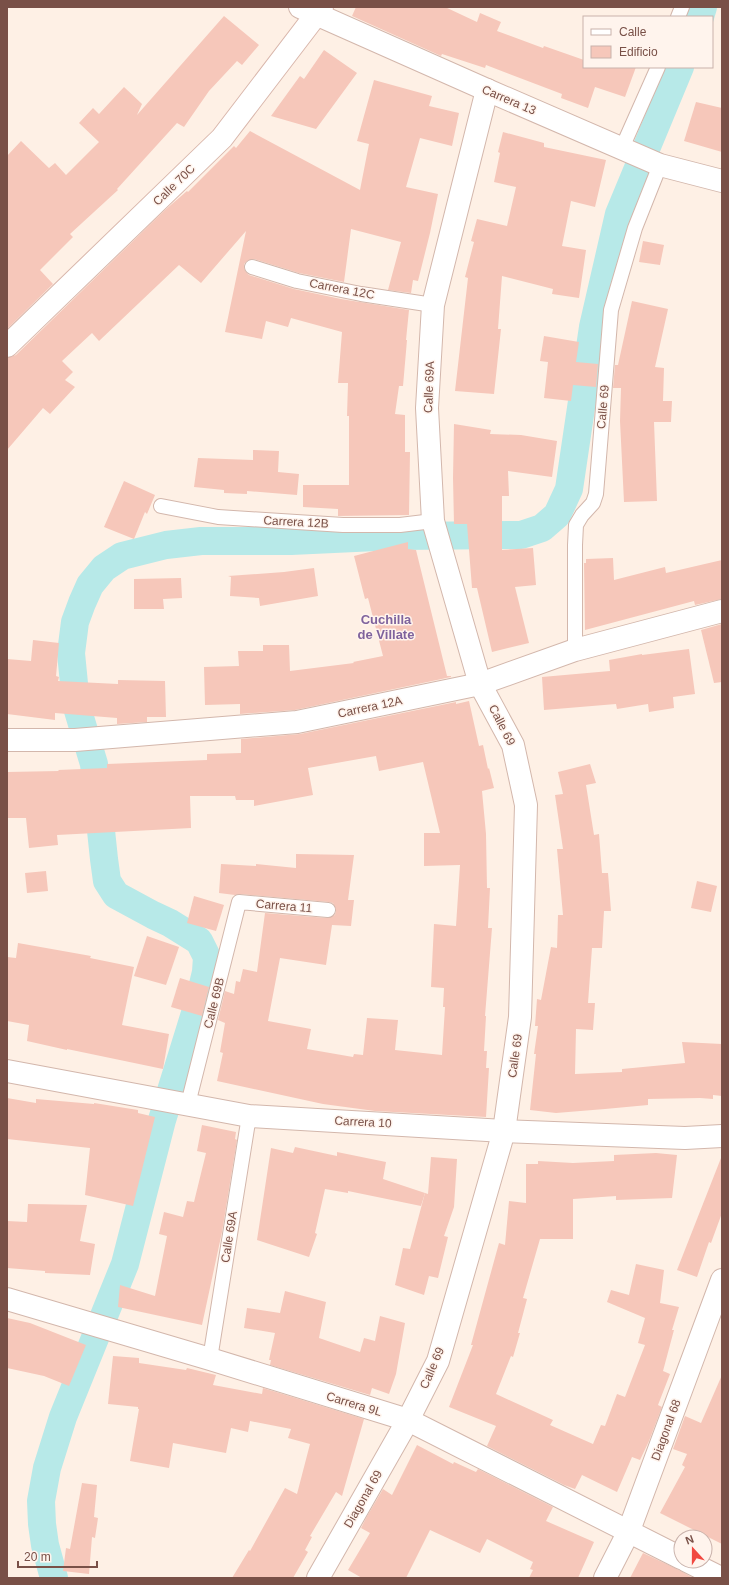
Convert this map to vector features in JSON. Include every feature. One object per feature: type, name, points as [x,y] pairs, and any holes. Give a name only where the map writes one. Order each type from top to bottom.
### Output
[{"type":"street","name":"Carrera 13","points":[[313,9],[487,90],[625,150],[657,163],[722,182]]},
{"type":"street","name":"Calle 70C","points":[[7,346],[222,138],[313,9]]},
{"type":"street","name":"Calle 69A","points":[[480,684],[433,521],[427,408],[433,305],[487,90]]},
{"type":"street","name":"Carrera 12A","points":[[7,740],[75,740],[296,722],[480,684],[575,650],[722,611]]},
{"type":"street","name":"Calle 69","points":[[408,1420],[438,1361],[504,1131],[520,1018],[526,805],[513,746],[480,684]]},
{"type":"street","name":"Carrera 10","points":[[7,1071],[175,1101],[249,1116],[504,1131],[686,1138],[722,1136]]},
{"type":"street","name":"Diagonal 68","points":[[605,1578],[628,1532],[722,1280]]},
{"type":"street","name":"Carrera 9L","points":[[7,1299],[210,1359],[408,1420],[673,1554]]},
{"type":"street","name":"Diagonal 69","points":[[318,1578],[408,1420]]},
{"type":"street","points":[[703,1569],[722,1578]]},
{"type":"lane","points":[[625,150],[658,68]]},
{"type":"lane","name":"Calle 69","points":[[575,650],[574,544],[576,525],[582,515],[593,503],[596,494],[611,310],[635,228],[657,163]]},
{"type":"lane","name":"Carrera 12C","points":[[252,267],[311,284],[361,294],[433,305]]},
{"type":"lane","name":"Carrera 12B","points":[[161,506],[218,517],[319,523],[400,525],[433,521]]},
{"type":"lane","name":"Carrera 11","points":[[240,902],[328,910]]},
{"type":"lane","name":"Calle 69B","points":[[175,1101],[240,902]]},
{"type":"lane","name":"Calle 69A","points":[[210,1359],[249,1116]]},
{"type":"building","points":[[356,7],[445,7],[477,22],[480,13],[501,22],[497,31],[543,48],[544,46],[583,60],[583,68],[636,68],[625,97],[595,87],[588,108],[561,98],[562,94],[486,65],[485,68],[442,54],[441,56],[352,16]]},
{"type":"building","points":[[224,16],[259,45],[242,65],[237,61],[209,91],[184,127],[177,123],[117,189],[118,190],[70,234],[73,237],[40,270],[53,284],[7,329],[7,156],[21,141],[49,168],[55,163],[66,175],[99,142],[79,123],[93,108],[99,114],[124,87],[142,104],[137,115]]},
{"type":"building","points":[[324,50],[357,73],[316,129],[271,116],[300,76],[304,79]]},
{"type":"building","points":[[374,80],[432,96],[429,106],[459,113],[452,146],[420,138],[406,187],[438,194],[418,281],[413,280],[411,293],[388,290],[401,242],[351,229],[344,282],[299,273],[254,259],[247,261],[244,264],[244,268],[249,275],[294,289],[341,299],[409,310],[403,386],[399,386],[395,414],[405,415],[405,452],[410,452],[409,515],[338,516],[338,509],[303,507],[303,485],[349,485],[349,416],[347,416],[348,383],[338,383],[342,332],[291,318],[288,327],[266,321],[262,339],[225,332],[246,231],[201,283],[179,265],[99,341],[92,333],[62,361],[73,372],[65,380],[75,387],[50,414],[43,408],[7,450],[7,358],[16,355],[165,210],[187,191],[188,192],[234,146],[236,148],[250,131],[360,190],[369,144],[357,141]]},
{"type":"building","points":[[696,102],[722,108],[722,152],[684,141]]},
{"type":"building","points":[[503,132],[544,143],[544,147],[606,160],[595,207],[571,201],[562,246],[586,250],[579,298],[552,294],[553,289],[502,276],[498,329],[501,329],[494,394],[455,391],[468,278],[465,277],[474,242],[471,241],[477,219],[507,226],[516,187],[494,182],[500,153],[498,152]]},
{"type":"building","points":[[643,241],[664,245],[660,265],[639,262]]},
{"type":"building","points":[[632,301],[668,309],[655,367],[664,368],[663,401],[672,401],[671,422],[654,422],[657,501],[624,502],[620,421],[621,388],[613,388],[615,365],[618,365]]},
{"type":"building","points":[[544,336],[579,342],[576,362],[598,364],[596,387],[573,385],[571,401],[544,398],[548,362],[540,361]]},
{"type":"building","points":[[454,424],[491,430],[490,434],[521,435],[557,441],[552,477],[508,471],[509,496],[502,496],[502,550],[533,548],[536,585],[515,587],[529,643],[492,652],[477,588],[472,588],[467,524],[454,524]]},
{"type":"building","points":[[253,450],[279,451],[278,472],[299,474],[297,495],[247,491],[247,494],[224,493],[224,490],[194,487],[198,458],[253,460]]},
{"type":"building","points":[[124,481],[155,495],[147,514],[145,512],[134,539],[104,527]]},
{"type":"building","points":[[408,542],[408,549],[416,550],[447,676],[451,677],[295,710],[240,714],[240,704],[205,705],[204,667],[239,666],[238,651],[263,651],[263,645],[289,645],[290,671],[354,663],[353,662],[383,656],[368,598],[365,599],[354,556]]},
{"type":"building","points":[[613,558],[614,580],[665,567],[666,573],[722,560],[722,599],[695,605],[694,601],[585,630],[584,563],[586,563],[586,559]]},
{"type":"building","points":[[314,568],[318,596],[260,606],[259,598],[230,596],[231,577],[228,576],[284,572]]},
{"type":"building","points":[[181,578],[182,598],[163,599],[164,609],[134,609],[134,579]]},
{"type":"building","points":[[722,624],[722,682],[714,683],[701,630]]},
{"type":"building","points":[[33,640],[59,643],[56,676],[59,677],[58,681],[118,684],[118,680],[165,681],[166,717],[147,717],[147,722],[117,724],[117,718],[55,713],[55,720],[7,714],[7,659],[31,661]]},
{"type":"building","points":[[689,649],[695,694],[673,697],[674,708],[649,712],[648,704],[617,709],[616,704],[544,710],[542,677],[610,671],[609,660],[642,654]]},
{"type":"building","points":[[469,701],[479,746],[483,745],[494,788],[482,791],[486,834],[487,888],[490,888],[488,928],[492,928],[485,1016],[484,1051],[487,1051],[486,1068],[489,1068],[486,1117],[375,1111],[323,1104],[217,1081],[223,1053],[220,1052],[225,1023],[218,1020],[225,991],[234,994],[236,981],[240,982],[243,969],[257,972],[265,913],[327,918],[335,915],[336,910],[333,903],[329,902],[219,893],[221,864],[256,866],[256,864],[296,868],[296,854],[354,855],[348,900],[354,900],[351,926],[332,925],[326,965],[280,958],[268,1021],[311,1029],[307,1049],[353,1057],[354,1054],[363,1055],[367,1018],[398,1020],[395,1050],[442,1055],[445,1007],[443,1007],[444,988],[431,987],[434,924],[456,926],[460,865],[424,866],[424,833],[440,833],[423,762],[379,771],[376,756],[308,768],[313,795],[254,806],[254,800],[236,800],[235,796],[190,796],[191,828],[57,835],[58,845],[29,848],[26,818],[7,818],[7,772],[59,771],[58,770],[107,768],[107,764],[207,760],[207,754],[241,753],[241,739],[300,734],[456,702],[456,704]]},
{"type":"building","points":[[590,764],[596,783],[586,785],[594,835],[599,834],[602,873],[608,873],[611,911],[604,911],[602,948],[592,948],[588,1003],[595,1003],[593,1030],[576,1029],[575,1074],[622,1072],[622,1069],[685,1063],[682,1042],[722,1044],[722,1096],[713,1095],[713,1099],[648,1099],[648,1105],[556,1113],[530,1110],[536,1054],[534,1054],[538,1026],[535,1026],[537,999],[541,1000],[551,947],[557,948],[558,915],[563,915],[557,849],[563,849],[555,795],[563,794],[558,772]]},
{"type":"building","points":[[46,871],[48,891],[27,893],[25,873]]},
{"type":"building","points":[[697,881],[717,886],[711,912],[691,908]]},
{"type":"building","points":[[194,896],[224,905],[216,931],[187,923]]},
{"type":"building","points":[[147,936],[179,947],[166,985],[134,976]]},
{"type":"building","points":[[18,943],[91,956],[90,958],[134,967],[122,1025],[169,1034],[163,1069],[27,1041],[29,1025],[7,1021],[7,957],[16,958]]},
{"type":"building","points":[[180,978],[209,987],[202,1016],[171,1007]]},
{"type":"building","points":[[7,1098],[36,1103],[36,1099],[94,1103],[138,1110],[138,1113],[155,1117],[133,1206],[85,1195],[90,1148],[7,1139]]},
{"type":"building","points":[[202,1125],[236,1132],[235,1139],[237,1140],[222,1232],[202,1325],[118,1307],[120,1285],[155,1296],[167,1236],[159,1234],[164,1212],[183,1217],[187,1201],[194,1202],[206,1153],[197,1151]]},
{"type":"building","points":[[295,1147],[337,1156],[337,1152],[386,1162],[383,1179],[425,1193],[421,1206],[348,1191],[348,1193],[325,1189],[315,1233],[317,1234],[309,1257],[257,1240],[271,1148],[293,1153]]},
{"type":"building","points":[[656,1153],[677,1155],[672,1198],[616,1200],[616,1196],[573,1199],[573,1239],[540,1239],[523,1298],[527,1299],[518,1333],[520,1333],[513,1357],[511,1356],[496,1394],[553,1420],[550,1425],[593,1444],[601,1425],[605,1426],[617,1394],[625,1397],[645,1345],[638,1343],[645,1318],[607,1302],[611,1290],[629,1295],[636,1264],[664,1270],[660,1303],[679,1307],[672,1330],[674,1330],[663,1371],[670,1374],[658,1405],[662,1407],[649,1441],[640,1460],[632,1457],[617,1492],[582,1475],[575,1489],[564,1485],[487,1446],[496,1426],[449,1407],[473,1345],[471,1345],[499,1243],[505,1245],[509,1201],[526,1203],[526,1164],[538,1164],[538,1161],[573,1163],[614,1161],[614,1155]]},
{"type":"building","points":[[431,1157],[457,1159],[454,1207],[444,1236],[448,1237],[438,1278],[429,1276],[424,1295],[395,1285],[403,1248],[410,1249],[425,1193],[428,1194]]},
{"type":"building","points":[[721,1158],[722,1213],[711,1243],[709,1242],[697,1277],[677,1270]]},
{"type":"building","points":[[28,1204],[87,1205],[80,1241],[95,1244],[90,1275],[45,1273],[45,1271],[7,1268],[7,1221],[27,1222]]},
{"type":"building","points":[[285,1291],[326,1302],[319,1338],[360,1352],[364,1338],[375,1341],[380,1316],[405,1323],[396,1374],[389,1394],[372,1388],[370,1395],[270,1365],[271,1360],[269,1360],[275,1333],[244,1328],[247,1308],[280,1313]]},
{"type":"building","points":[[7,1318],[30,1323],[86,1345],[69,1386],[44,1376],[7,1368]]},
{"type":"building","points":[[113,1356],[139,1358],[139,1363],[186,1370],[187,1368],[216,1375],[213,1385],[262,1394],[263,1388],[364,1419],[342,1496],[336,1492],[310,1536],[312,1537],[305,1550],[308,1552],[293,1578],[232,1578],[249,1550],[250,1551],[285,1488],[297,1494],[310,1444],[288,1438],[291,1429],[250,1421],[248,1432],[231,1428],[226,1453],[173,1443],[169,1468],[130,1461],[139,1409],[138,1407],[108,1404]]},
{"type":"building","points":[[722,1375],[722,1544],[713,1540],[713,1529],[692,1529],[660,1513],[685,1467],[682,1465],[687,1454],[673,1449],[685,1416],[701,1423]]},
{"type":"building","points":[[417,1445],[453,1464],[454,1462],[476,1472],[478,1469],[553,1507],[546,1521],[594,1542],[578,1578],[529,1578],[533,1570],[530,1569],[533,1562],[487,1539],[480,1553],[430,1530],[406,1578],[362,1578],[348,1570],[370,1533],[361,1528],[366,1518],[383,1489],[392,1495]]},
{"type":"building","points":[[82,1483],[97,1485],[94,1517],[98,1518],[95,1538],[92,1537],[89,1574],[63,1571],[66,1548],[70,1549]]},
{"type":"building","points":[[643,1553],[693,1578],[630,1578]]},
{"type":"waterway","points":[[700,16],[703,7]]},
{"type":"waterway","points":[[54,1578],[45,1545],[42,1524],[41,1501],[47,1468],[63,1417],[125,1264],[162,1120],[200,997],[206,972],[207,957],[199,941],[170,923],[116,895],[107,881],[94,764],[76,704],[71,653],[75,622],[82,603],[90,585],[104,568],[122,556],[166,545],[201,541],[291,541],[398,536],[521,535],[542,528],[557,515],[569,489],[593,327],[619,214],[680,68]]},
{"type":"district","name":"Cuchilla de Villate","points":[[386,626]]}]
